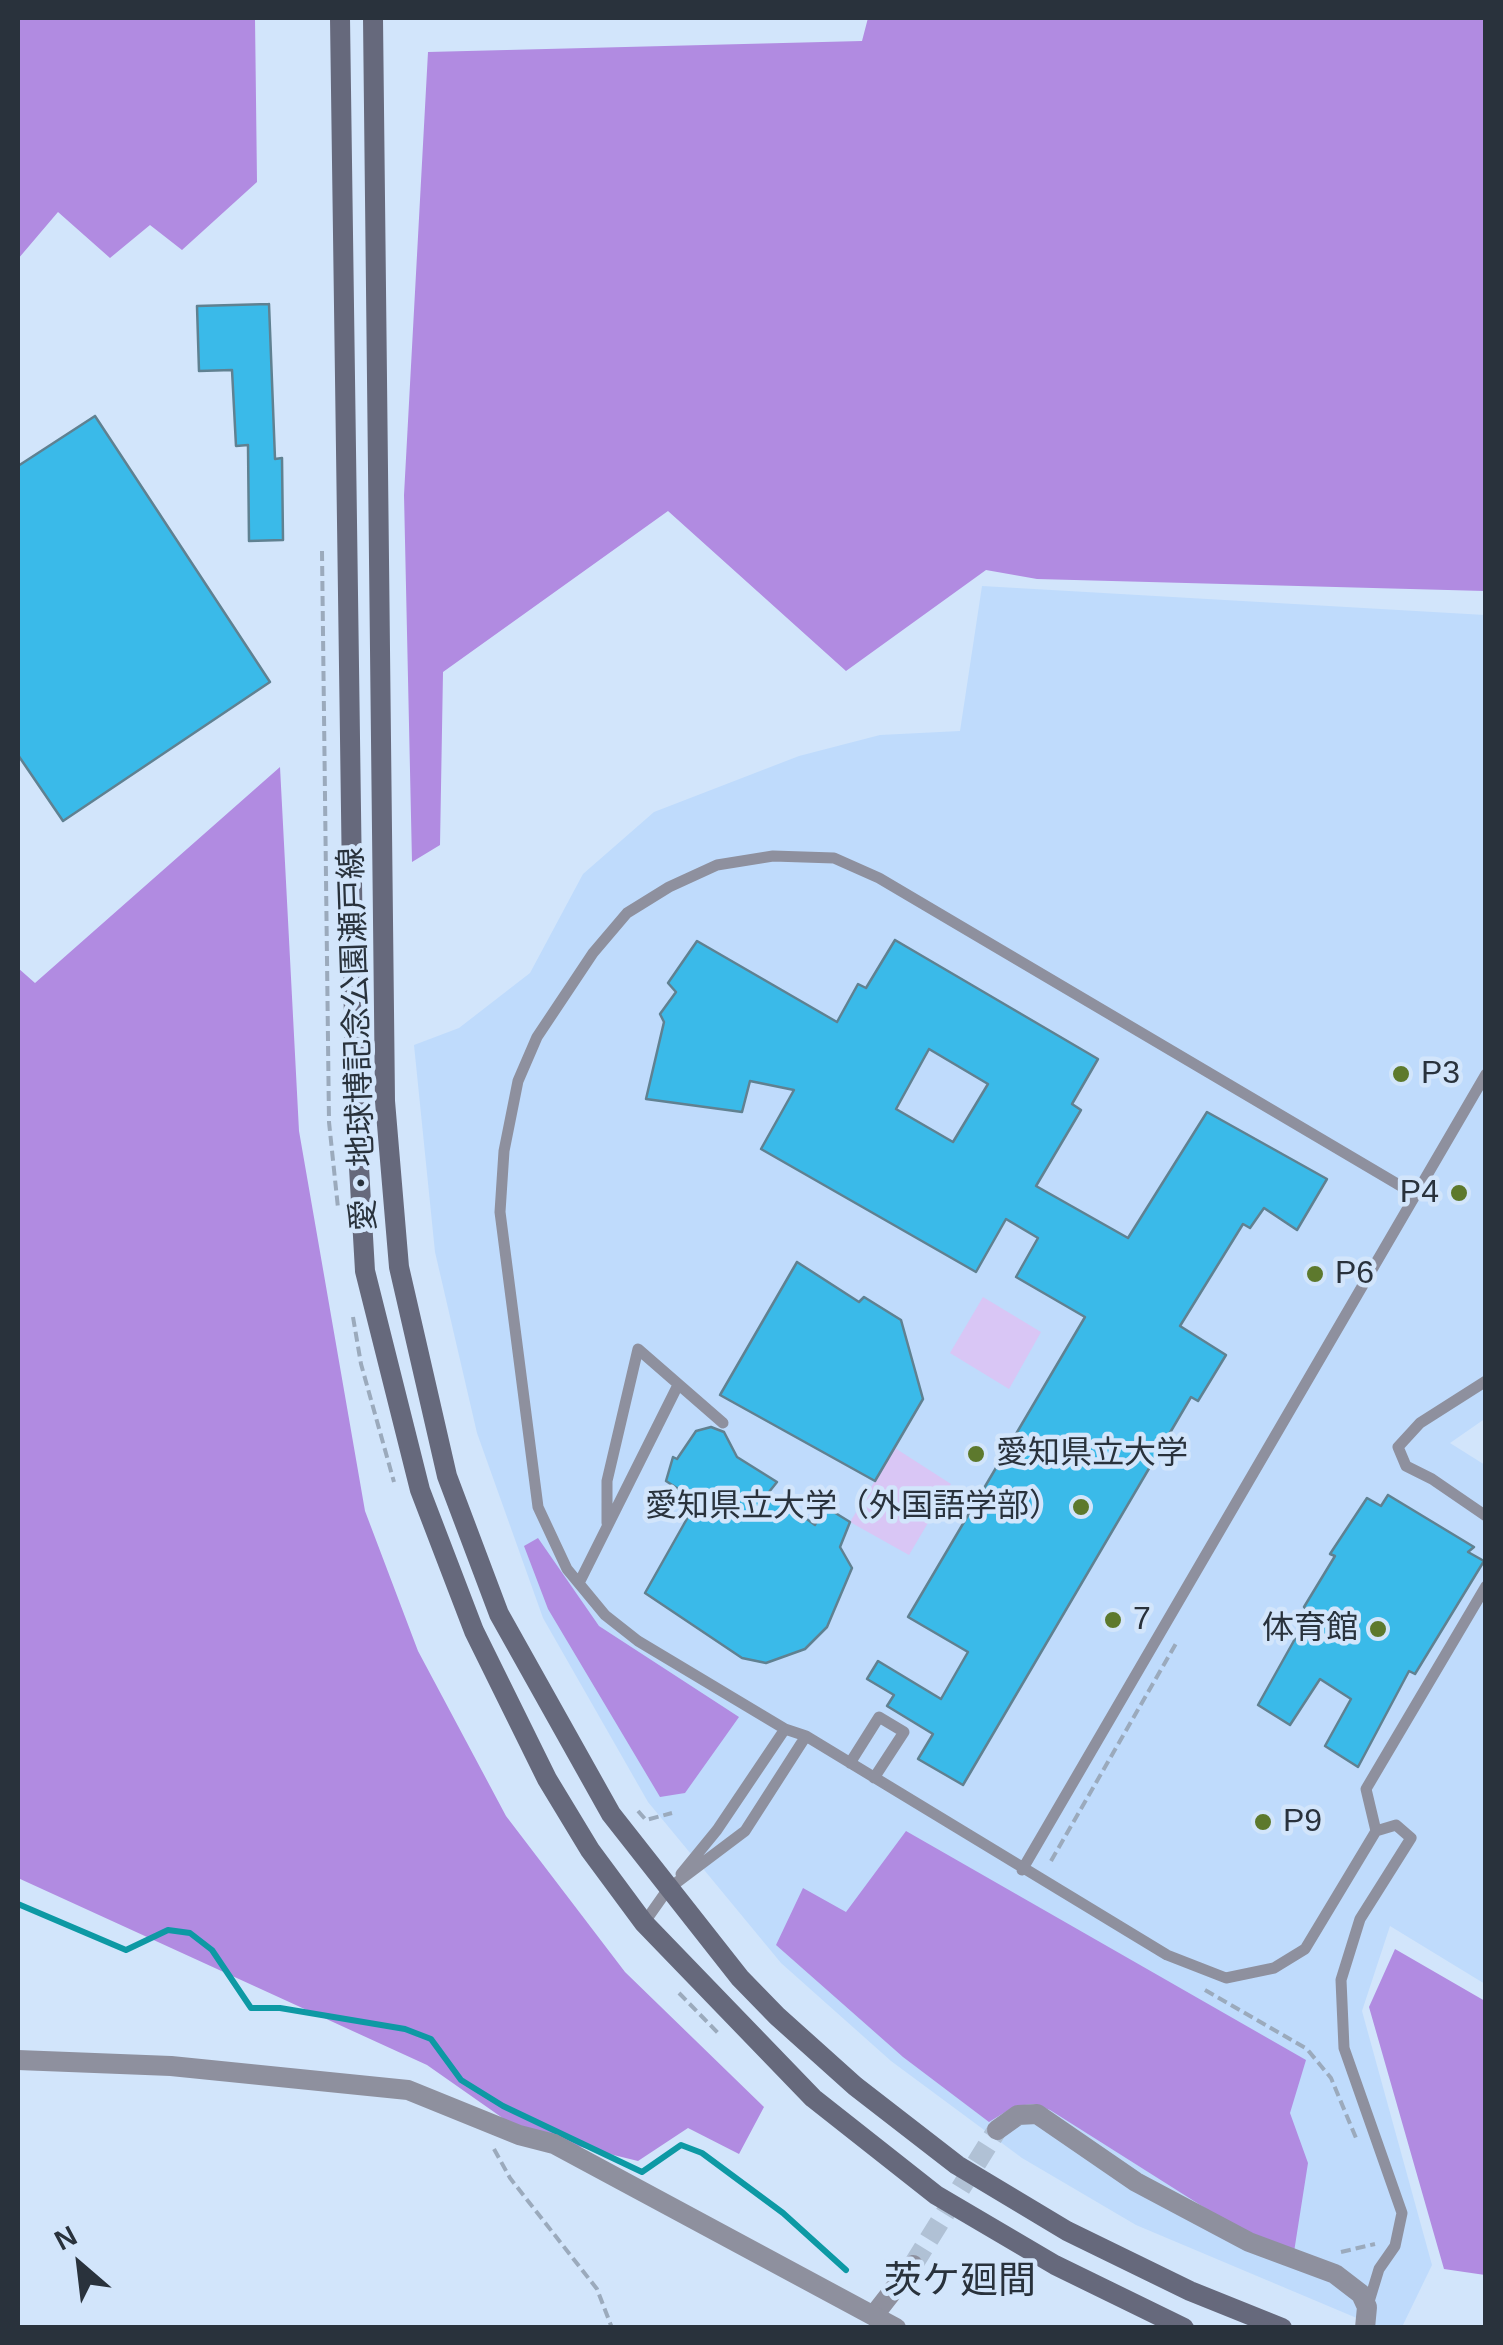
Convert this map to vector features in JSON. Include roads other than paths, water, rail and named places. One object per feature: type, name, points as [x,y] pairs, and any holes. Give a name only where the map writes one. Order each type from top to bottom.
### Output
[{"type":"main road","name":"愛・地球博記念公園瀬戸線","points":[[340,18],[355,1098],[365,1272],[420,1490],[474,1631],[547,1780],[590,1850],[644,1923],[814,2098],[936,2195],[1055,2265],[1184,2328]]},
{"type":"main road","name":"愛・地球博記念公園瀬戸線","points":[[373,18],[384,1082],[399,1267],[447,1476],[498,1614],[611,1814],[740,1978],[777,2016],[855,2086],[958,2164],[1067,2230],[1190,2291],[1282,2328]]},
{"type":"street","points":[[18,2060],[171,2066],[408,2090],[554,2144],[896,2328]]},
{"type":"street","points":[[996,2130],[1018,2115],[1037,2114],[1136,2182],[1249,2242],[1334,2274],[1360,2294],[1366,2318]]},
{"type":"street","points":[[874,2315],[913,2266]]},
{"type":"lane","points":[[1366,2318],[1379,2269],[1395,2246],[1402,2213],[1344,2048],[1341,1980],[1360,1919],[1411,1838],[1396,1825],[1376,1831],[1305,1949],[1274,1968],[1226,1978],[1167,1955],[806,1736],[784,1729],[638,1641],[605,1615],[567,1569],[538,1507],[500,1212],[504,1151],[518,1081],[537,1036],[594,954],[628,913],[669,887],[717,865],[773,856],[834,858],[949,917],[1416,1194]]},
{"type":"lane","points":[[1022,1870],[1486,1074]]},
{"type":"lane","points":[[607,1523],[608,1481],[638,1349],[723,1424]]},
{"type":"lane","points":[[1486,1380],[1420,1423],[1398,1447],[1406,1466],[1432,1478],[1486,1516]]},
{"type":"lane","points":[[579,1583],[678,1385]]},
{"type":"lane","points":[[1376,1831],[1366,1789],[1486,1586]]},
{"type":"lane","points":[[850,1764],[879,1717],[904,1732],[874,1778]]},
{"type":"lane","points":[[644,1923],[717,1830],[784,1729]]},
{"type":"lane","points":[[668,1889],[745,1830],[806,1736]]},
{"type":"waterway","points":[[18,1904],[126,1950],[168,1930],[190,1933],[212,1950],[251,2008],[280,2008],[405,2029],[431,2039],[461,2080],[503,2106],[642,2172],[681,2145],[702,2153],[783,2213],[846,2270]]},
{"type":"tunnel","points":[[913,2265],[997,2130]]},
{"type":"place","name":"P3","points":[[1401,1074]]},
{"type":"place","name":"P4","points":[[1459,1193]]},
{"type":"place","name":"P6","points":[[1315,1274]]},
{"type":"place","name":"愛知県立大学","points":[[976,1454]]},
{"type":"place","name":"愛知県立大学（外国語学部）","points":[[1081,1507]]},
{"type":"place","name":"7","points":[[1113,1620]]},
{"type":"place","name":"体育館","points":[[1378,1629]]},
{"type":"place","name":"P9","points":[[1263,1822]]},
{"type":"district","name":"茨ケ廻間","points":[[960,2283]]}]
